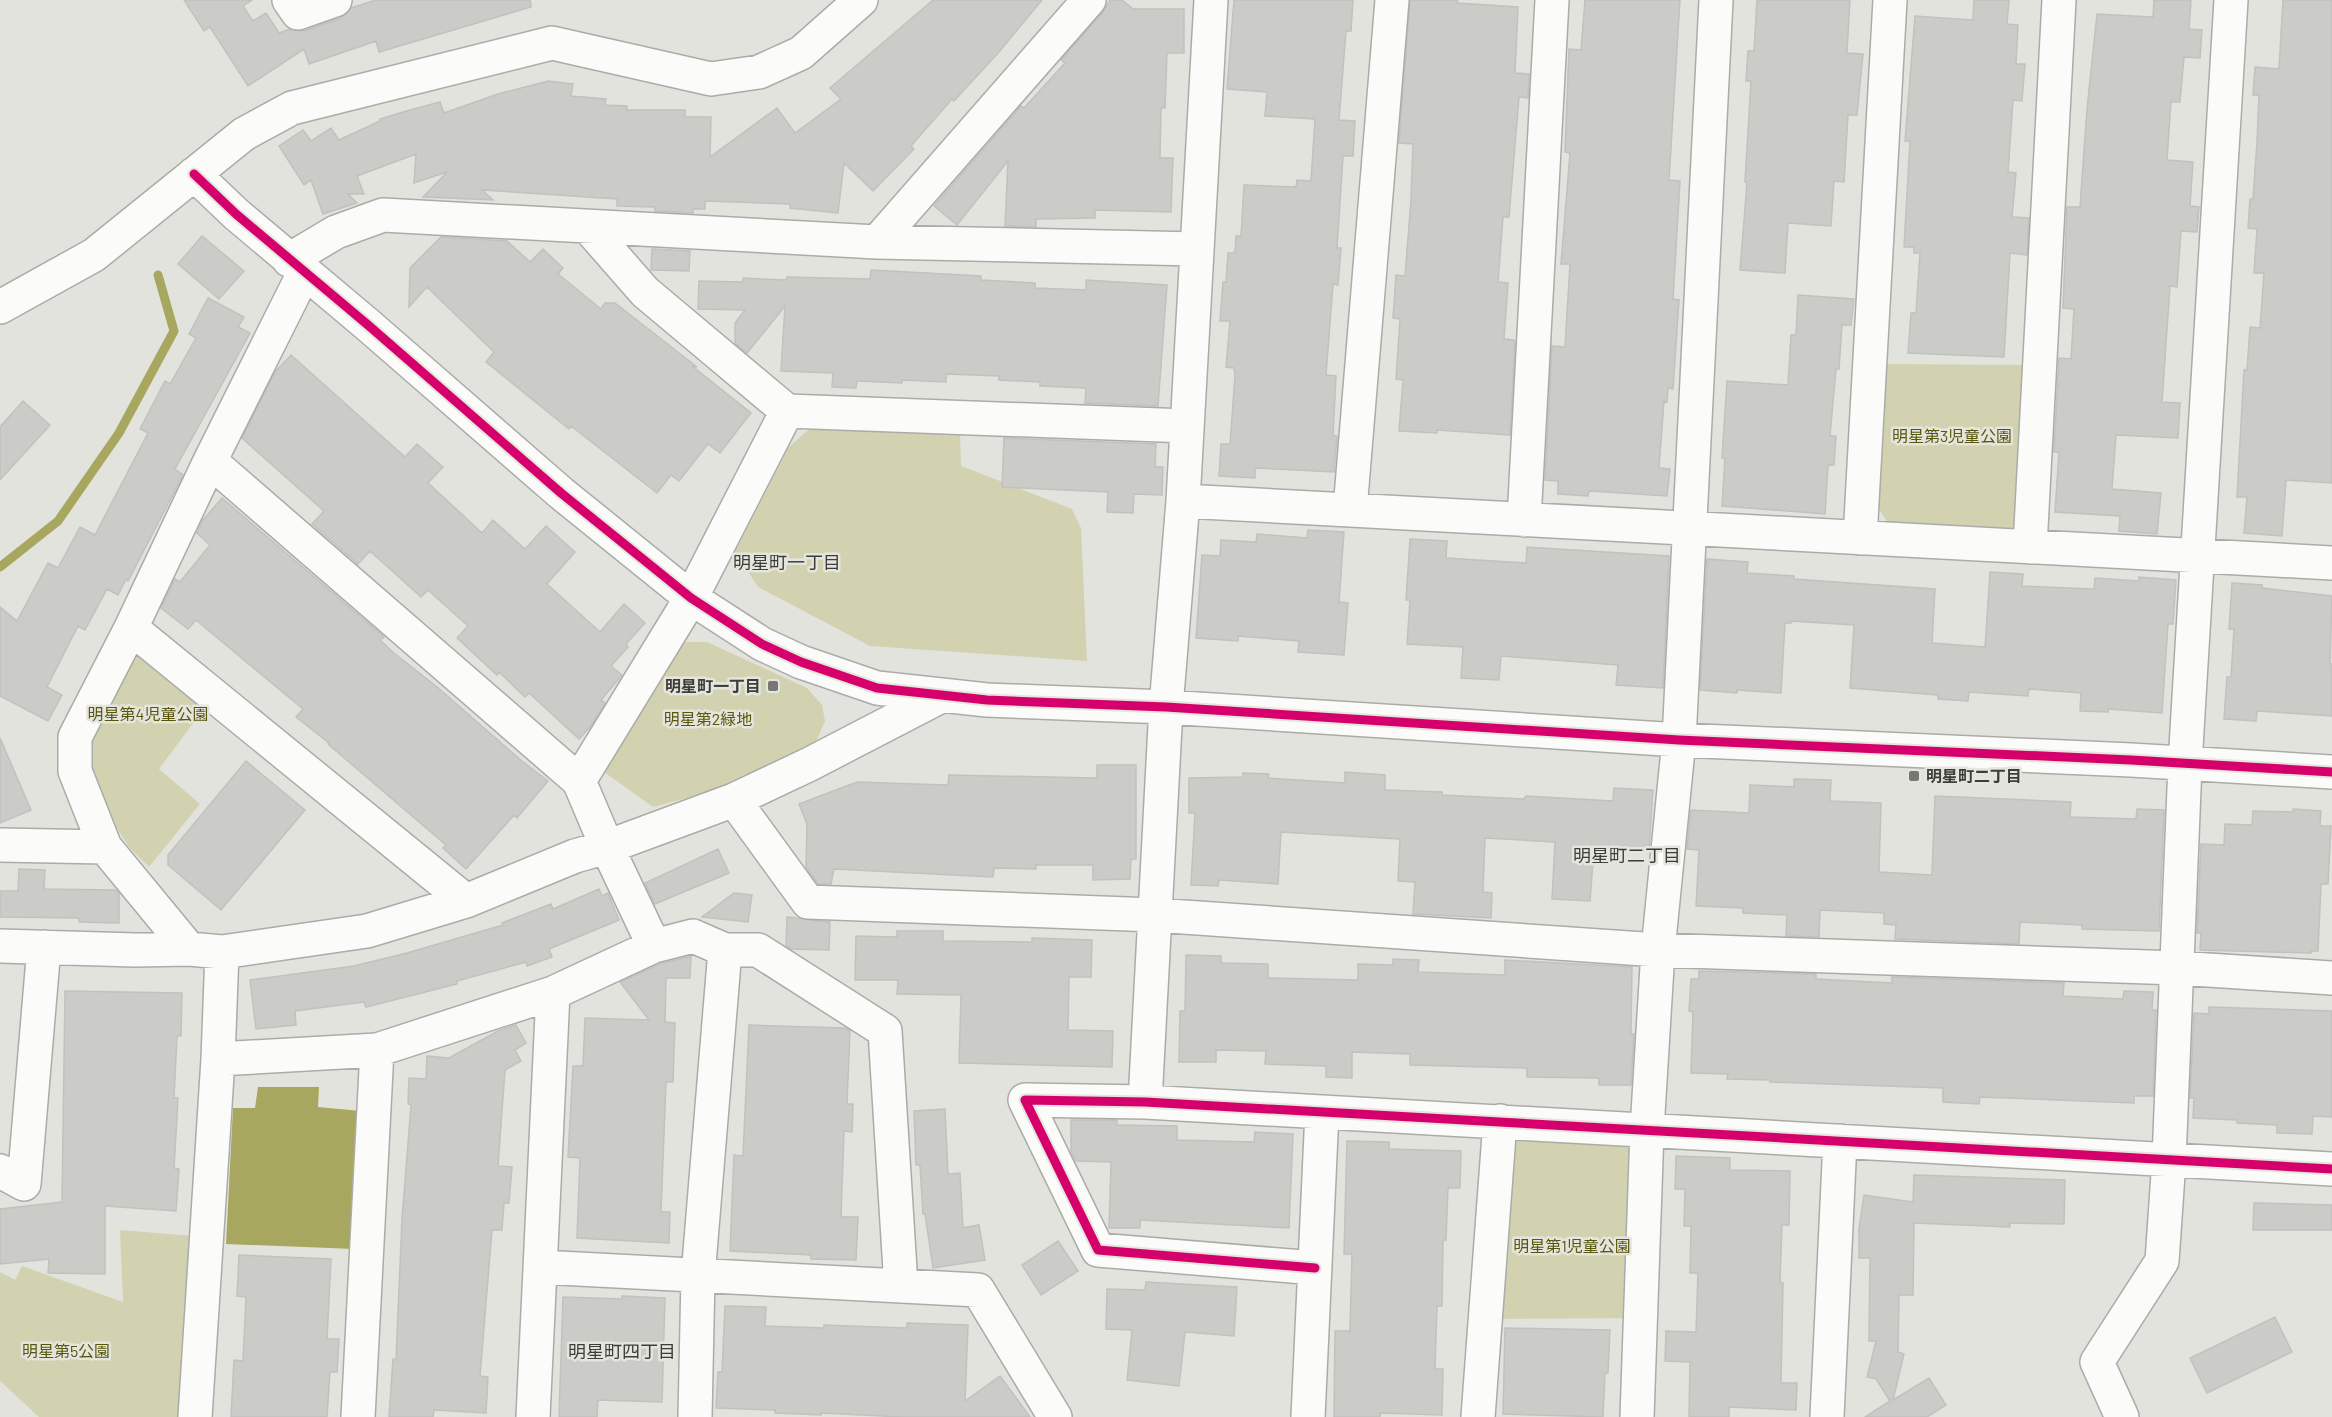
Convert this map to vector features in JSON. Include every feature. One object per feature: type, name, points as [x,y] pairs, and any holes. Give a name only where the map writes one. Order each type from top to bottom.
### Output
[{"type":"street","points":[[289,0],[298,13],[335,0]]},
{"type":"street","points":[[0,307],[94,255],[244,134],[292,108],[552,43],[711,79],[759,72],[801,53],[861,0]]},
{"type":"street","points":[[877,242],[1089,0]]},
{"type":"street","points":[[1145,1102],[1166,707],[1183,501],[1211,0]]},
{"type":"street","points":[[1350,510],[1392,0]]},
{"type":"street","points":[[1524,520],[1552,0]]},
{"type":"street","points":[[1637,1417],[1647,1130],[1658,950],[1679,740],[1716,0]]},
{"type":"street","points":[[1860,538],[1890,0]]},
{"type":"street","points":[[2030,547],[2059,0]]},
{"type":"street","points":[[2122,1417],[2097,1362],[2162,1261],[2169,1160],[2185,764],[2230,0]]},
{"type":"street","points":[[194,174],[236,214],[561,493],[691,598],[762,644],[801,662],[877,688],[987,700],[1166,707],[1679,740],[2332,772]]},
{"type":"street","points":[[189,949],[105,847],[75,771],[75,737],[210,461],[297,266],[336,232],[383,215],[877,242],[1197,249]]},
{"type":"street","points":[[589,228],[645,292],[787,411],[1187,426]]},
{"type":"street","points":[[579,781],[691,598],[787,411]]},
{"type":"street","points":[[210,461],[579,781],[607,847],[654,946]]},
{"type":"street","points":[[1183,501],[2332,563]]},
{"type":"street","points":[[130,628],[466,901]]},
{"type":"street","points":[[0,946],[135,950],[189,949],[222,952],[367,931],[466,901],[575,856],[607,847],[734,800],[810,764],[941,696]]},
{"type":"street","points":[[734,800],[808,902],[1155,915],[1658,950],[2177,968],[2332,978]]},
{"type":"street","points":[[0,844],[105,847]]},
{"type":"street","points":[[218,1059],[377,1050],[553,993],[654,946],[693,936],[725,950],[758,950],[885,1030],[901,1286]]},
{"type":"street","points":[[0,1171],[24,1184],[44,947]]},
{"type":"street","points":[[695,1417],[698,1276],[725,950]]},
{"type":"street","points":[[195,1417],[218,1059],[222,952]]},
{"type":"street","points":[[533,1417],[553,993]]},
{"type":"street","points":[[358,1417],[377,1050]]},
{"type":"street","points":[[1315,1268],[1098,1250],[1025,1100],[1145,1102],[2332,1169]]},
{"type":"street","points":[[1308,1417],[1322,1112]]},
{"type":"street","points":[[1479,1417],[1500,1121]]},
{"type":"street","points":[[1831,1410],[1840,1141]]},
{"type":"street","points":[[540,1268],[978,1290],[1055,1417]]},
{"type":"green space","name":"明星第3児童公園","points":[[1884,364],[2027,365],[2017,531],[1892,529],[1877,506]]},
{"type":"green space","points":[[815,424],[960,434],[961,466],[1072,509],[1081,528],[1087,661],[870,646],[758,587],[735,552],[789,447]]},
{"type":"green space","name":"明星第2緑地","points":[[686,642],[707,642],[807,688],[822,705],[825,721],[816,742],[795,756],[724,788],[653,807],[604,772],[661,661]]},
{"type":"green space","name":"明星第4児童公園","points":[[139,653],[209,702],[159,769],[200,804],[149,867],[130,848],[90,789],[81,738]]},
{"type":"green space","name":"明星第1児童公園","points":[[1512,1138],[1627,1139],[1646,1154],[1641,1318],[1494,1319]]},
{"type":"green space","name":"明星第5公園","points":[[120,1230],[194,1236],[183,1417],[39,1417],[0,1381],[0,1272],[15,1280],[22,1266],[123,1302]]},
{"type":"shaded area","points":[[258,1087],[319,1087],[318,1107],[361,1111],[354,1249],[226,1244],[233,1108],[255,1108]]},
{"type":"building","points":[[184,0],[252,0],[243,6],[253,21],[266,13],[279,33],[290,29],[304,31],[341,18],[351,8],[376,0],[530,0],[531,7],[379,52],[376,41],[309,64],[304,49],[248,86],[210,27],[204,31]]},
{"type":"building","points":[[933,0],[1042,0],[999,52],[954,101],[952,99],[911,146],[914,149],[873,191],[844,163],[838,213],[790,208],[790,204],[705,201],[705,209],[693,209],[693,213],[655,211],[655,207],[617,206],[617,199],[482,190],[493,200],[423,197],[447,172],[414,183],[416,154],[357,176],[364,194],[348,194],[357,203],[323,214],[311,180],[304,185],[279,146],[303,130],[311,141],[331,128],[339,140],[380,119],[403,112],[440,102],[444,113],[498,94],[548,81],[573,84],[571,96],[606,99],[605,105],[627,106],[627,110],[685,110],[685,117],[711,117],[710,157],[777,108],[795,133],[841,99],[830,88]]},
{"type":"building","points":[[1110,0],[1122,0],[1133,9],[1184,9],[1184,53],[1167,53],[1165,108],[1161,108],[1160,158],[1173,158],[1171,212],[1095,210],[1095,218],[1036,219],[1036,227],[1005,226],[1008,161],[957,225],[934,206],[1021,106],[1024,108],[1065,63],[1061,60],[1103,12]]},
{"type":"building","points":[[1234,0],[1353,0],[1351,31],[1346,31],[1339,120],[1355,121],[1353,156],[1343,156],[1337,248],[1341,248],[1338,285],[1333,284],[1326,375],[1336,376],[1333,436],[1337,436],[1334,472],[1255,468],[1255,478],[1219,476],[1221,444],[1230,444],[1235,376],[1234,368],[1226,367],[1230,321],[1220,321],[1223,282],[1226,282],[1228,253],[1235,253],[1236,236],[1241,236],[1244,185],[1296,187],[1297,180],[1311,181],[1315,119],[1265,116],[1267,92],[1227,89]]},
{"type":"building","points":[[1410,0],[1458,0],[1457,3],[1518,7],[1515,73],[1529,74],[1528,98],[1519,97],[1509,217],[1503,217],[1498,282],[1508,283],[1504,339],[1514,340],[1515,344],[1510,435],[1437,430],[1437,433],[1399,431],[1403,380],[1396,379],[1400,319],[1393,318],[1396,275],[1405,276],[1411,200],[1413,144],[1399,143]]},
{"type":"building","points":[[1585,0],[1680,0],[1669,180],[1680,181],[1673,299],[1679,300],[1673,389],[1668,388],[1667,402],[1664,401],[1659,468],[1670,469],[1667,496],[1589,491],[1588,496],[1558,494],[1558,481],[1545,480],[1552,346],[1565,347],[1570,264],[1561,264],[1570,153],[1565,152],[1569,49],[1581,50]]},
{"type":"building","points":[[1757,0],[1850,0],[1847,53],[1863,54],[1857,115],[1848,115],[1844,182],[1834,181],[1831,226],[1788,223],[1785,273],[1740,270],[1747,183],[1745,182],[1751,81],[1746,81],[1748,51],[1754,51]]},
{"type":"building","points":[[1974,0],[2009,0],[2007,24],[2018,25],[2016,64],[2025,64],[2022,101],[2013,100],[2008,172],[2016,173],[2012,217],[2029,218],[2027,255],[2010,253],[2004,357],[1908,353],[1911,313],[1916,313],[1920,253],[1914,253],[1914,247],[1904,247],[1910,141],[1905,141],[1915,16],[1973,20]]},
{"type":"building","points":[[2154,0],[2191,0],[2189,29],[2202,30],[2200,58],[2184,57],[2180,102],[2171,102],[2167,160],[2193,162],[2190,206],[2199,207],[2197,232],[2181,231],[2177,287],[2170,286],[2162,402],[2180,403],[2178,438],[2116,435],[2112,489],[2161,493],[2157,534],[2119,531],[2120,516],[2055,512],[2059,452],[2054,452],[2059,358],[2071,359],[2074,309],[2063,308],[2067,207],[2080,207],[2097,14],[2153,17]]},
{"type":"building","points":[[2283,0],[2332,0],[2332,483],[2286,480],[2282,536],[2244,533],[2247,497],[2237,497],[2244,370],[2247,370],[2250,327],[2260,328],[2264,273],[2254,273],[2257,229],[2248,228],[2250,199],[2253,199],[2257,142],[2259,95],[2253,95],[2255,67],[2279,69]]},
{"type":"building","points":[[202,236],[244,271],[219,299],[178,264]]},
{"type":"building","points":[[441,237],[507,241],[530,262],[543,249],[563,268],[558,274],[601,309],[605,303],[615,303],[697,367],[692,366],[751,413],[720,453],[708,444],[679,481],[671,475],[657,493],[571,426],[569,429],[486,362],[494,352],[427,287],[409,307],[410,268]]},
{"type":"building","points":[[652,249],[690,251],[689,271],[651,270]]},
{"type":"building","points":[[871,270],[981,276],[981,280],[1035,283],[1035,288],[1086,290],[1086,280],[1167,285],[1158,406],[1085,403],[1086,388],[1040,386],[1040,382],[999,380],[999,376],[946,374],[946,382],[857,381],[856,388],[832,387],[833,373],[781,371],[785,306],[747,353],[735,343],[735,323],[745,310],[698,309],[699,281],[743,282],[743,278],[786,280],[787,277],[870,279]]},
{"type":"building","points":[[1798,295],[1854,299],[1851,325],[1842,325],[1839,369],[1836,369],[1830,436],[1836,436],[1834,465],[1828,465],[1825,514],[1722,506],[1725,458],[1722,458],[1727,381],[1788,385],[1791,335],[1796,335]]},
{"type":"building","points":[[208,298],[244,317],[238,327],[250,333],[175,469],[183,475],[128,581],[126,579],[118,595],[107,589],[85,630],[78,626],[47,687],[62,695],[48,721],[0,696],[0,607],[17,621],[48,563],[58,568],[80,527],[95,535],[148,433],[140,429],[165,381],[170,384],[196,338],[189,334]]},
{"type":"building","points":[[291,355],[405,457],[417,444],[443,467],[428,483],[482,533],[493,520],[525,549],[546,526],[575,552],[547,584],[600,632],[624,604],[645,623],[626,644],[628,647],[611,666],[622,675],[601,700],[605,703],[590,727],[579,739],[529,693],[525,697],[499,672],[497,675],[457,638],[468,626],[428,590],[421,597],[370,551],[358,564],[312,524],[324,511],[242,438],[275,372]]},
{"type":"building","points":[[23,401],[50,425],[0,480],[0,427]]},
{"type":"building","points":[[1004,438],[1156,444],[1155,467],[1163,467],[1162,495],[1134,494],[1133,513],[1107,512],[1108,492],[1002,487]]},
{"type":"building","points":[[222,498],[384,637],[380,640],[395,654],[548,781],[517,818],[514,815],[466,869],[443,848],[446,845],[296,717],[303,709],[196,620],[188,629],[161,608],[175,579],[180,582],[210,545],[197,533],[203,520]]},
{"type":"building","points":[[1308,530],[1344,532],[1339,602],[1348,603],[1344,655],[1298,652],[1299,641],[1238,636],[1238,641],[1196,638],[1202,555],[1220,556],[1221,540],[1256,542],[1257,534],[1307,538]]},
{"type":"building","points":[[1410,539],[1447,541],[1446,558],[1526,563],[1527,547],[1669,556],[1663,688],[1616,685],[1618,665],[1501,656],[1499,680],[1461,678],[1463,647],[1407,644],[1410,600],[1406,600]]},
{"type":"building","points":[[1707,559],[1748,562],[1747,573],[1794,576],[1794,579],[1935,589],[1932,643],[1985,647],[1990,572],[2023,574],[2022,586],[2094,589],[2095,578],[2139,581],[2139,577],[2176,580],[2173,624],[2168,624],[2162,713],[2108,709],[2108,712],[2080,711],[2081,693],[2029,689],[2028,696],[1969,692],[1968,701],[1938,699],[1938,695],[1850,688],[1854,625],[1791,621],[1791,623],[1785,623],[1781,693],[1700,690]]},
{"type":"building","points":[[2232,583],[2262,585],[2262,588],[2332,596],[2330,664],[2332,664],[2332,716],[2257,711],[2256,721],[2224,719],[2227,677],[2231,677],[2234,629],[2229,629]]},
{"type":"building","points":[[0,738],[31,810],[0,823]]},
{"type":"building","points":[[246,761],[305,810],[221,910],[168,865],[168,855]]},
{"type":"building","points":[[1097,765],[1136,765],[1136,859],[1131,859],[1130,879],[1093,880],[1093,865],[1036,865],[1036,869],[994,868],[993,877],[834,869],[831,884],[818,884],[806,867],[807,824],[799,804],[857,782],[948,785],[949,775],[1097,778]]},
{"type":"building","points":[[1345,772],[1385,775],[1385,790],[1442,792],[1442,795],[1524,799],[1526,796],[1613,801],[1614,788],[1653,790],[1649,849],[1594,848],[1590,901],[1552,899],[1555,842],[1485,838],[1483,892],[1492,893],[1491,918],[1413,914],[1415,882],[1398,881],[1400,839],[1281,832],[1278,884],[1219,880],[1218,886],[1191,885],[1195,813],[1189,813],[1189,778],[1243,777],[1243,773],[1269,774],[1268,778],[1345,783]]},
{"type":"building","points":[[1794,779],[1831,780],[1830,801],[1881,803],[1879,872],[1932,875],[1935,796],[2071,802],[2070,817],[2136,819],[2137,809],[2164,810],[2159,931],[2082,929],[2082,925],[2020,922],[2019,944],[1895,939],[1896,925],[1884,924],[1884,913],[1820,910],[1819,937],[1786,936],[1787,915],[1743,913],[1743,908],[1696,906],[1699,850],[1687,849],[1691,810],[1749,813],[1750,785],[1794,787]]},
{"type":"building","points":[[2293,809],[2321,811],[2320,826],[2331,826],[2328,884],[2321,884],[2318,951],[2311,951],[2311,953],[2200,950],[2201,933],[2197,933],[2201,844],[2224,845],[2225,824],[2252,825],[2253,811],[2293,812]]},
{"type":"building","points":[[718,849],[729,873],[655,904],[645,883]]},
{"type":"building","points":[[19,869],[45,870],[44,889],[116,890],[119,893],[119,923],[79,922],[79,918],[0,917],[0,891],[18,891]]},
{"type":"building","points":[[599,889],[602,896],[608,893],[619,920],[549,949],[552,957],[527,966],[526,962],[457,981],[457,984],[366,1007],[364,1002],[295,1011],[296,1025],[256,1029],[250,980],[354,966],[407,953],[503,925],[502,923],[551,904],[553,909]]},
{"type":"building","points":[[734,893],[752,895],[748,922],[702,917]]},
{"type":"building","points":[[787,917],[830,922],[829,950],[791,949],[786,946]]},
{"type":"building","points":[[897,931],[943,931],[943,941],[1032,942],[1032,938],[1092,940],[1091,977],[1069,977],[1068,1030],[1113,1031],[1112,1067],[959,1063],[961,995],[897,994],[898,980],[855,980],[856,936],[897,937]]},
{"type":"building","points":[[1186,955],[1221,956],[1221,963],[1268,964],[1268,978],[1358,980],[1358,964],[1393,965],[1393,959],[1419,960],[1418,972],[1505,975],[1505,960],[1632,967],[1631,1034],[1634,1034],[1631,1085],[1599,1085],[1599,1078],[1527,1077],[1527,1068],[1410,1065],[1410,1054],[1352,1052],[1352,1078],[1326,1077],[1326,1066],[1265,1064],[1266,1051],[1216,1050],[1216,1062],[1179,1062],[1180,1011],[1185,1011]]},
{"type":"building","points":[[691,956],[690,978],[666,978],[665,1022],[675,1023],[673,1082],[666,1082],[661,1212],[670,1212],[669,1243],[577,1238],[580,1158],[568,1157],[573,1066],[583,1066],[585,1018],[649,1020],[620,982],[660,964]]},
{"type":"building","points":[[1699,971],[1816,974],[1816,979],[1892,983],[1892,977],[2064,983],[2063,996],[2123,999],[2124,991],[2153,992],[2152,1010],[2156,1010],[2153,1096],[2134,1096],[2134,1103],[1980,1097],[1979,1104],[1943,1102],[1943,1088],[1770,1082],[1770,1080],[1727,1079],[1728,1074],[1691,1073],[1693,1012],[1689,1011],[1691,979],[1699,979]]},
{"type":"building","points":[[65,991],[182,993],[181,1036],[177,1036],[174,1098],[178,1098],[174,1168],[179,1169],[176,1211],[105,1206],[105,1274],[48,1273],[49,1259],[0,1264],[0,1209],[62,1202]]},
{"type":"building","points":[[2209,1007],[2332,1011],[2332,1117],[2313,1116],[2312,1134],[2277,1133],[2277,1125],[2193,1118],[2194,1098],[2190,1098],[2194,1013],[2209,1014]]},
{"type":"building","points":[[516,1025],[526,1043],[515,1050],[521,1061],[505,1070],[498,1166],[512,1167],[509,1203],[504,1203],[502,1230],[492,1230],[480,1376],[488,1377],[486,1413],[434,1410],[433,1417],[389,1417],[393,1359],[396,1360],[402,1219],[411,1105],[408,1104],[409,1078],[426,1079],[427,1056],[449,1058],[498,1031]]},
{"type":"building","points":[[749,1025],[845,1028],[850,1031],[847,1104],[853,1104],[852,1132],[844,1131],[841,1217],[858,1217],[856,1260],[811,1259],[811,1255],[730,1251],[734,1155],[743,1156]]},
{"type":"building","points":[[945,1109],[948,1174],[960,1173],[963,1228],[979,1225],[985,1260],[933,1268],[925,1214],[923,1214],[920,1165],[916,1165],[914,1111]]},
{"type":"building","points":[[1071,1120],[1117,1120],[1117,1125],[1177,1126],[1177,1140],[1254,1142],[1255,1132],[1293,1134],[1289,1228],[1140,1220],[1140,1228],[1109,1228],[1111,1162],[1076,1161],[1071,1151]]},
{"type":"building","points":[[1347,1141],[1389,1142],[1389,1149],[1461,1151],[1460,1188],[1448,1188],[1446,1240],[1443,1240],[1442,1306],[1437,1306],[1435,1369],[1443,1369],[1442,1415],[1380,1413],[1380,1417],[1334,1417],[1335,1331],[1350,1331],[1352,1254],[1344,1254]]},
{"type":"building","points":[[1676,1156],[1730,1158],[1730,1170],[1790,1171],[1789,1225],[1782,1225],[1781,1383],[1797,1383],[1796,1410],[1729,1407],[1729,1417],[1689,1417],[1690,1362],[1665,1361],[1666,1331],[1696,1332],[1698,1273],[1690,1273],[1691,1226],[1684,1226],[1685,1189],[1675,1189]]},
{"type":"building","points":[[1914,1175],[2065,1180],[2064,1224],[2010,1223],[2010,1227],[1914,1223],[1913,1295],[1899,1295],[1898,1352],[1904,1354],[1893,1400],[1929,1378],[1946,1405],[1927,1417],[1865,1417],[1890,1401],[1876,1379],[1867,1377],[1876,1341],[1869,1341],[1870,1258],[1859,1258],[1859,1229],[1864,1195],[1913,1202]]},
{"type":"building","points":[[2254,1203],[2332,1205],[2332,1230],[2253,1230]]},
{"type":"building","points":[[1058,1241],[1078,1271],[1041,1295],[1022,1265]]},
{"type":"building","points":[[239,1255],[331,1259],[327,1339],[339,1339],[337,1372],[330,1372],[327,1417],[231,1417],[234,1360],[243,1361],[246,1297],[237,1296]]},
{"type":"building","points":[[1146,1282],[1237,1287],[1234,1336],[1185,1332],[1179,1386],[1127,1380],[1132,1330],[1106,1329],[1107,1289],[1145,1290]]},
{"type":"building","points":[[622,1296],[665,1298],[662,1402],[598,1400],[597,1417],[559,1417],[563,1297],[622,1299]]},
{"type":"building","points":[[725,1306],[766,1307],[765,1326],[824,1328],[824,1325],[907,1328],[907,1323],[968,1325],[965,1401],[1000,1376],[1030,1417],[902,1417],[821,1413],[821,1415],[775,1413],[775,1410],[716,1408],[718,1372],[722,1372]]},
{"type":"building","points":[[2275,1317],[2292,1352],[2207,1393],[2190,1358]]},
{"type":"building","points":[[1505,1328],[1610,1330],[1603,1417],[1503,1414]]},
{"type":"waterway","points":[[0,567],[58,521],[119,433],[174,331],[158,275]]},
{"type":"cycle path","points":[[194,174],[236,214],[561,493],[691,598],[762,644],[801,662],[877,688],[987,700],[1166,707],[1679,740],[2131,760],[2332,772]]},
{"type":"cycle path","points":[[1315,1268],[1098,1250],[1025,1100],[1145,1102],[2332,1169]]},
{"type":"place","name":"明星町一丁目","points":[[773,686]]},
{"type":"place","name":"明星町二丁目","points":[[1914,776]]},
{"type":"district","name":"明星町一丁目","points":[[787,563]]},
{"type":"district","name":"明星町二丁目","points":[[1627,856]]},
{"type":"district","name":"明星町四丁目","points":[[622,1352]]}]
